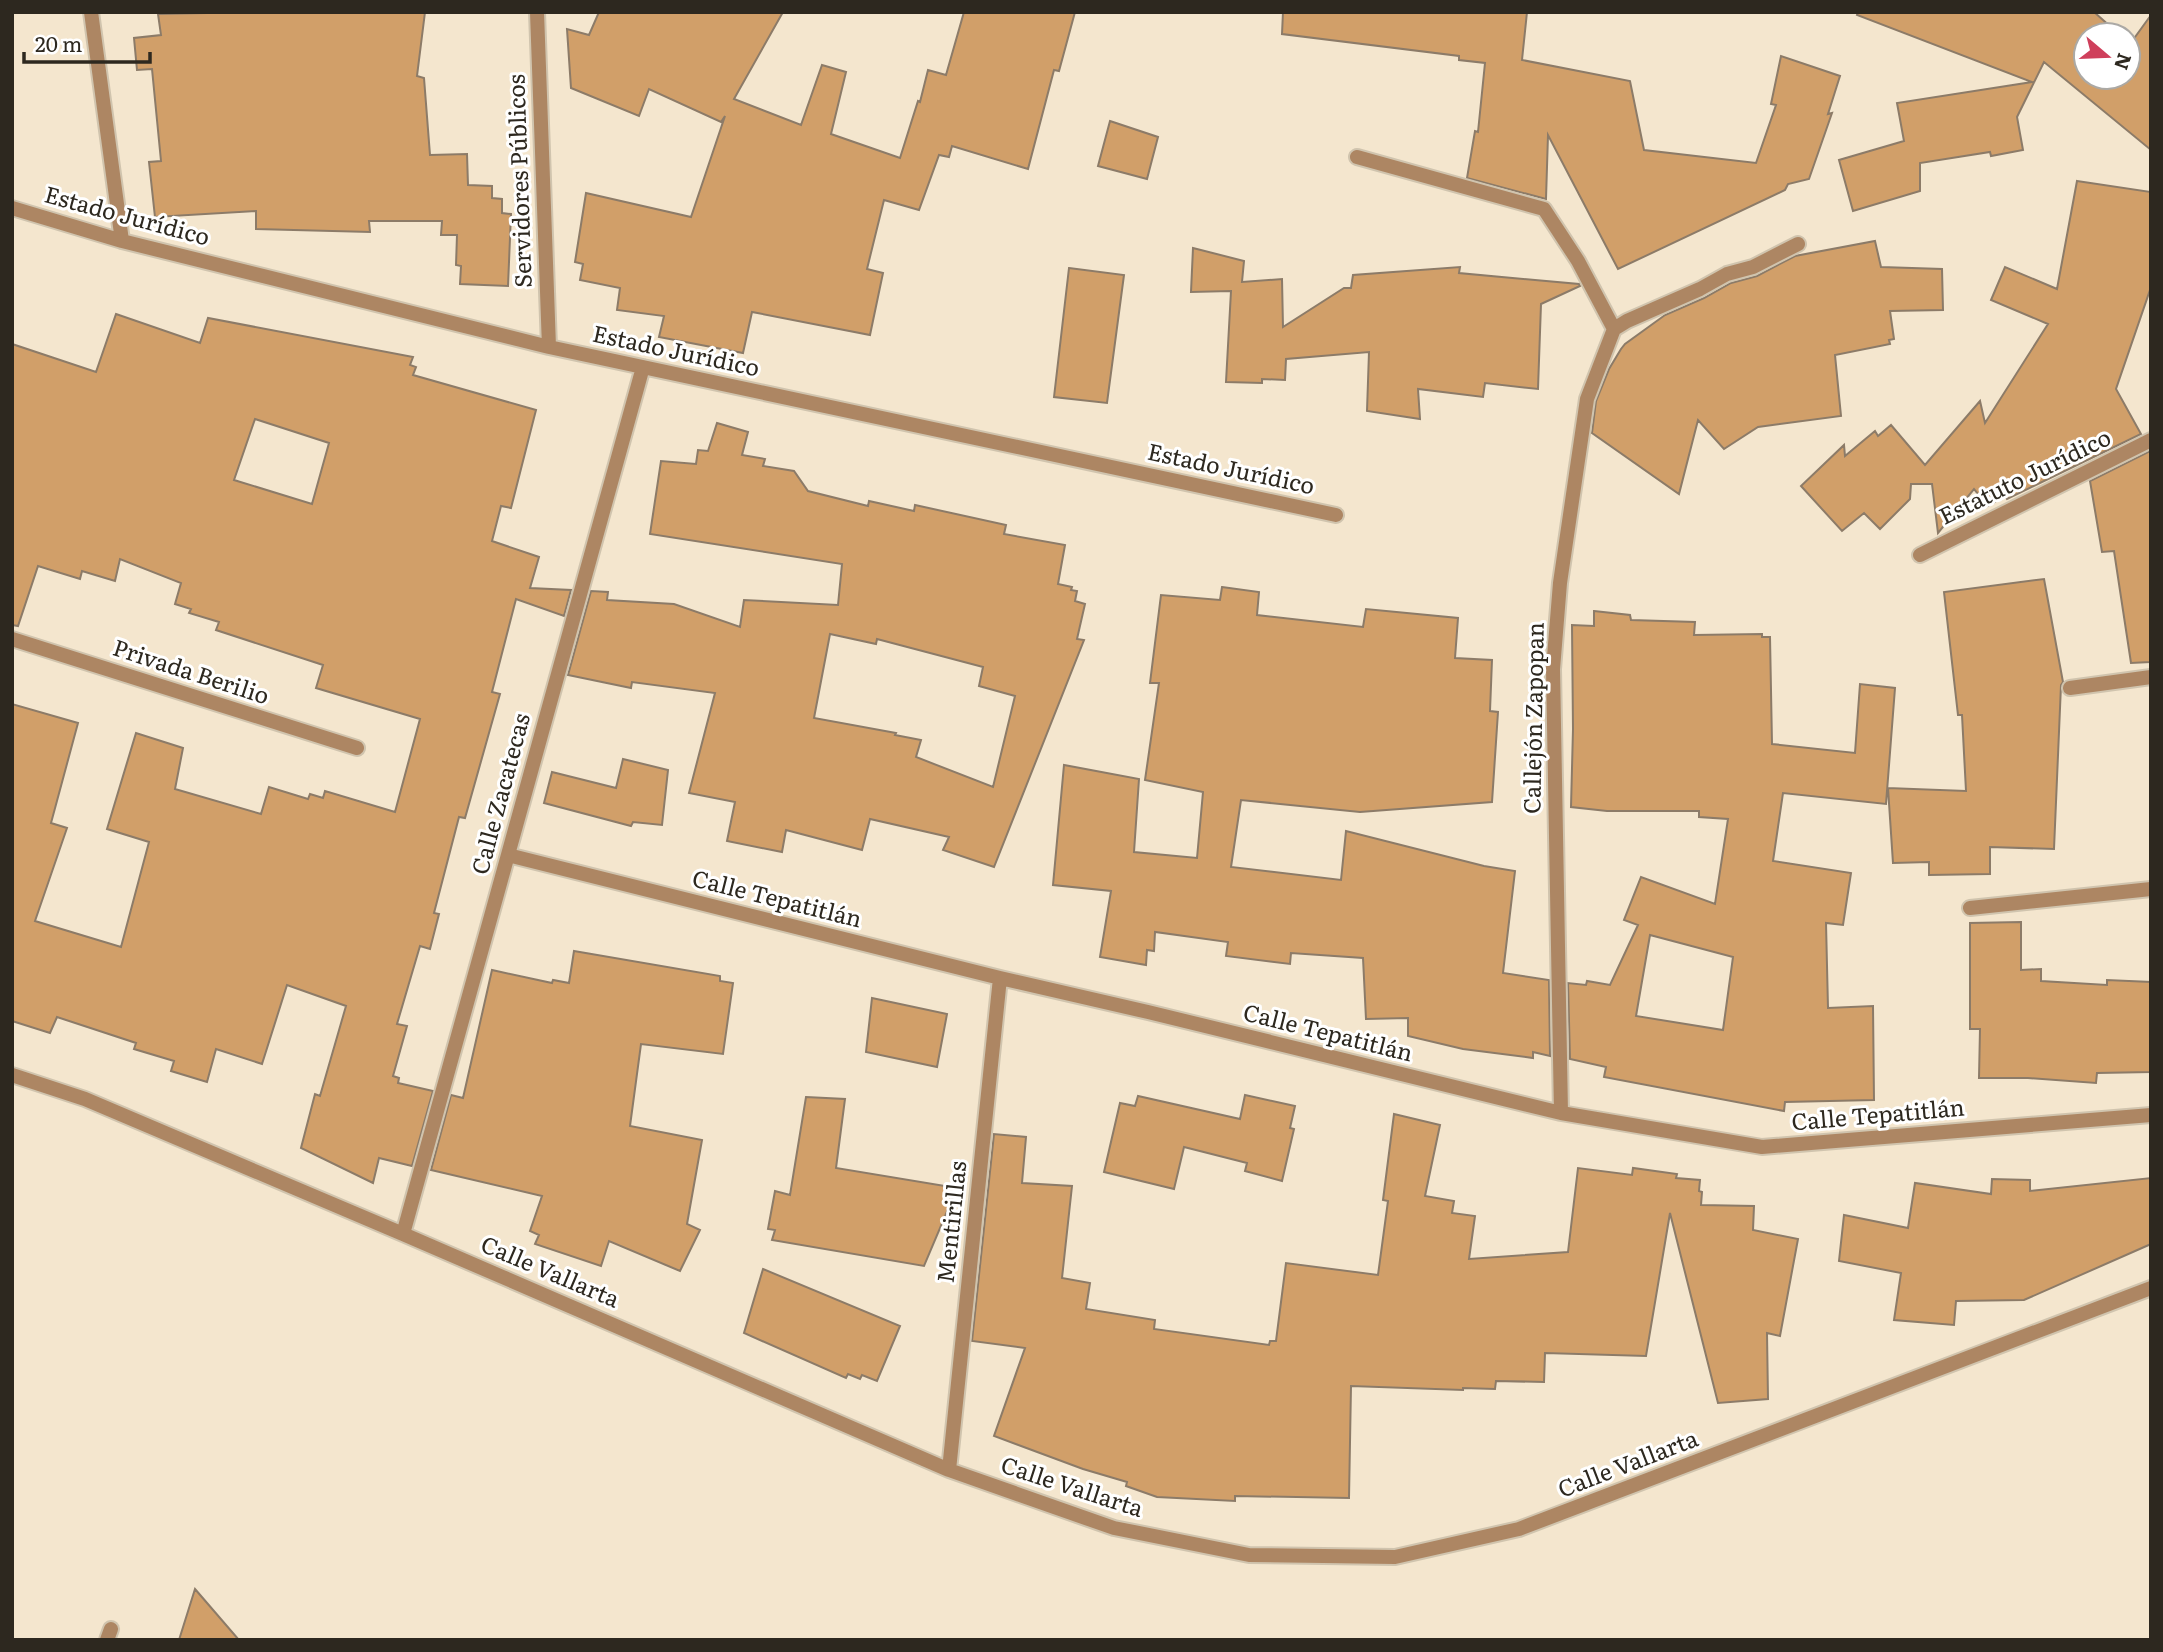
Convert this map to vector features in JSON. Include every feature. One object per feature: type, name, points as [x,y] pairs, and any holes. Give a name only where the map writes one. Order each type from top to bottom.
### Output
[{"type":"street","points":[[91,12],[122,241]]},
{"type":"street","name":"Servidores Públicos","points":[[537,12],[549,348]]},
{"type":"street","points":[[1357,158],[1544,209],[1578,261],[1614,329],[1727,274],[1753,267],[1798,244]]},
{"type":"street","name":"Estado Jurídico","points":[[12,208],[122,241],[549,348],[1336,515]]},
{"type":"street","name":"Callejón Zapopan","points":[[1560,1114],[1553,669],[1560,583],[1587,399],[1614,329]]},
{"type":"street","name":"Calle Zacatecas","points":[[403,1234],[643,368]]},
{"type":"street","name":"Estatuto Jurídico","points":[[1920,555],[2151,440]]},
{"type":"street","name":"Privada Berilio","points":[[12,639],[357,748]]},
{"type":"street","points":[[2070,688],[2151,677]]},
{"type":"street","name":"Calle Tepatitlán","points":[[508,855],[1560,1114],[1762,1147],[2151,1115]]},
{"type":"street","points":[[1970,908],[2151,889]]},
{"type":"street","name":"Mentirillas","points":[[950,1470],[1000,978]]},
{"type":"street","name":"Calle Vallarta","points":[[12,1076],[85,1099],[950,1470],[1114,1528],[1249,1556],[1395,1557],[1519,1529],[2151,1288]]},
{"type":"building","points":[[425,12],[417,76],[424,78],[430,155],[467,154],[468,185],[492,186],[492,198],[502,199],[502,213],[511,214],[508,286],[460,284],[461,266],[456,265],[457,235],[441,235],[442,221],[369,221],[370,232],[256,229],[256,211],[155,217],[149,162],[161,161],[152,69],[137,70],[134,38],[161,35],[158,14]]},
{"type":"building","points":[[599,12],[783,12],[734,99],[801,125],[822,65],[846,72],[831,134],[900,158],[928,70],[946,75],[964,12],[1075,12],[1059,71],[1054,70],[1028,169],[952,146],[949,157],[939,155],[919,210],[884,200],[867,269],[883,273],[870,335],[752,312],[743,353],[659,337],[664,316],[617,310],[620,288],[580,280],[583,264],[575,262],[586,193],[691,217],[725,116],[721,122],[649,89],[639,116],[571,88],[567,29],[589,35]]},
{"type":"building","points":[[1283,12],[1527,12],[1522,60],[1630,81],[1644,150],[1756,163],[1776,105],[1771,104],[1781,56],[1840,76],[1828,114],[1832,113],[1809,179],[1788,184],[1785,190],[1618,269],[1548,135],[1546,199],[1467,178],[1475,131],[1478,132],[1485,63],[1459,60],[1459,56],[1282,34]]},
{"type":"building","points":[[1858,12],[2094,12],[2104,21],[2072,21],[2072,85],[2044,62],[2017,117],[2023,150],[1991,156],[1990,152],[1920,163],[1920,191],[1853,211],[1839,160],[1904,141],[1897,103],[2032,82],[1857,15]]},
{"type":"building","points":[[2151,15],[2151,150],[2079,91],[2142,91],[2142,27]]},
{"type":"building","points":[[1110,121],[1158,137],[1147,179],[1098,166]]},
{"type":"building","points":[[2077,181],[2151,192],[2151,287],[2116,389],[2141,434],[1988,506],[1974,489],[1938,533],[1932,484],[1911,484],[1910,499],[1880,529],[1864,513],[1842,531],[1801,486],[1844,445],[1845,456],[1875,431],[1878,436],[1891,425],[1925,465],[1980,401],[1985,423],[2048,324],[1991,300],[2005,267],[2057,289]]},
{"type":"building","points":[[1875,241],[1881,267],[1942,269],[1943,310],[1890,311],[1894,339],[1889,340],[1890,344],[1835,355],[1841,416],[1758,427],[1724,449],[1698,420],[1679,494],[1592,433],[1596,401],[1609,369],[1621,349],[1665,315],[1731,283],[1757,276],[1795,256]]},
{"type":"building","points":[[1193,248],[1244,261],[1242,282],[1282,279],[1283,327],[1344,288],[1351,288],[1353,275],[1460,267],[1459,273],[1580,286],[1541,304],[1538,389],[1485,383],[1483,397],[1418,389],[1420,419],[1367,411],[1369,352],[1286,359],[1285,380],[1262,379],[1262,383],[1226,382],[1231,291],[1191,292]]},
{"type":"building","points":[[1069,268],[1124,275],[1107,403],[1054,397]]},
{"type":"building","points":[[116,314],[200,343],[208,318],[413,357],[410,365],[416,367],[413,375],[536,410],[511,508],[501,506],[492,541],[539,557],[530,588],[571,590],[564,616],[516,599],[492,692],[500,694],[465,818],[459,817],[434,913],[439,914],[430,949],[420,946],[397,1024],[407,1026],[393,1076],[399,1078],[398,1083],[433,1091],[412,1166],[379,1158],[373,1183],[301,1148],[315,1094],[320,1096],[346,1006],[287,985],[262,1064],[216,1049],[207,1082],[171,1071],[174,1061],[134,1049],[136,1043],[57,1017],[50,1033],[12,1021],[12,704],[78,723],[51,823],[67,828],[35,921],[121,947],[149,842],[107,829],[136,733],[183,748],[175,789],[261,814],[269,787],[308,799],[310,794],[323,798],[325,791],[395,812],[420,719],[316,688],[323,665],[216,630],[219,622],[189,613],[191,609],[175,604],[181,583],[120,559],[115,581],[82,571],[80,579],[38,566],[18,626],[12,625],[12,344],[96,372]],"holes":[[[255,419],[329,443],[312,504],[234,480]]]},
{"type":"building","points":[[717,423],[748,432],[742,455],[765,459],[763,466],[794,471],[808,491],[868,506],[869,501],[914,511],[915,505],[1006,525],[1004,534],[1065,545],[1058,584],[1072,587],[1071,590],[1077,591],[1075,601],[1085,604],[1077,639],[1084,640],[994,867],[943,850],[949,837],[870,819],[862,850],[786,830],[782,852],[727,841],[735,802],[689,793],[715,693],[632,682],[631,688],[568,675],[591,591],[608,592],[607,600],[674,604],[740,627],[744,600],[838,605],[842,564],[650,534],[661,461],[696,464],[698,450],[708,451]],"holes":[[[830,634],[876,644],[877,639],[983,667],[979,686],[1015,696],[993,787],[916,757],[921,740],[814,718]]]},
{"type":"building","points":[[2150,451],[2150,662],[2131,663],[2114,551],[2102,552],[2090,481]]},
{"type":"building","points":[[2044,579],[2063,682],[2054,849],[1990,847],[1990,874],[1929,875],[1929,862],[1893,863],[1888,788],[1966,791],[1962,715],[1958,715],[1944,592]]},
{"type":"building","points":[[1222,587],[1259,592],[1257,615],[1363,627],[1366,609],[1458,618],[1455,658],[1492,660],[1490,711],[1498,712],[1492,802],[1360,812],[1241,800],[1231,867],[1341,880],[1346,831],[1484,866],[1515,871],[1503,973],[1549,980],[1550,1056],[1533,1052],[1533,1058],[1463,1049],[1408,1036],[1408,1018],[1366,1019],[1363,958],[1291,953],[1290,964],[1226,956],[1228,942],[1155,932],[1154,951],[1147,950],[1146,965],[1100,957],[1111,891],[1053,885],[1064,765],[1139,779],[1134,852],[1197,858],[1203,792],[1145,780],[1159,683],[1150,683],[1161,595],[1220,600]]},
{"type":"building","points":[[1594,611],[1630,615],[1631,620],[1695,622],[1694,635],[1762,634],[1762,637],[1770,637],[1772,744],[1855,753],[1860,684],[1895,688],[1886,804],[1783,793],[1773,861],[1851,873],[1843,925],[1826,923],[1828,1008],[1873,1006],[1874,1100],[1785,1102],[1784,1111],[1604,1077],[1606,1067],[1570,1059],[1568,983],[1586,985],[1587,981],[1610,985],[1638,925],[1624,920],[1641,877],[1715,904],[1728,819],[1699,817],[1699,811],[1607,811],[1571,807],[1572,625],[1594,626]],"holes":[[[1650,935],[1733,957],[1723,1030],[1636,1016]]]},
{"type":"building","points":[[623,759],[668,770],[662,825],[633,822],[631,826],[544,803],[552,772],[616,788]]},
{"type":"building","points":[[2021,922],[2021,970],[2041,969],[2041,981],[2107,985],[2107,980],[2151,982],[2151,1072],[2097,1073],[2096,1083],[1979,1078],[1980,1029],[1970,1029],[1970,923]]},
{"type":"building","points":[[574,951],[720,976],[720,981],[733,983],[723,1054],[641,1044],[630,1126],[702,1140],[687,1224],[700,1230],[680,1271],[609,1241],[601,1266],[535,1244],[539,1235],[530,1231],[542,1196],[431,1170],[451,1095],[463,1098],[492,970],[552,983],[553,980],[569,983]]},
{"type":"building","points":[[872,998],[947,1014],[937,1067],[866,1052]]},
{"type":"building","points":[[1245,1095],[1295,1106],[1290,1128],[1294,1129],[1282,1181],[1245,1171],[1247,1163],[1184,1147],[1174,1189],[1104,1172],[1120,1103],[1135,1106],[1138,1096],[1240,1119]]},
{"type":"building","points":[[806,1097],[845,1099],[836,1168],[957,1188],[924,1266],[772,1240],[775,1230],[768,1229],[775,1191],[790,1195]]},
{"type":"building","points":[[1394,1114],[1440,1125],[1425,1196],[1454,1201],[1452,1213],[1475,1216],[1469,1259],[1568,1252],[1578,1168],[1632,1175],[1633,1168],[1677,1174],[1676,1178],[1700,1180],[1701,1205],[1754,1206],[1753,1230],[1798,1239],[1780,1336],[1767,1333],[1768,1399],[1718,1403],[1670,1213],[1646,1356],[1545,1353],[1544,1382],[1496,1381],[1495,1389],[1351,1386],[1349,1498],[1235,1496],[1235,1501],[1157,1497],[1126,1486],[1127,1482],[994,1436],[1025,1348],[972,1341],[994,1134],[1026,1137],[1022,1183],[1072,1186],[1062,1278],[1090,1283],[1086,1309],[1155,1320],[1154,1329],[1269,1345],[1270,1341],[1276,1341],[1286,1263],[1378,1275],[1388,1201],[1383,1200]]},
{"type":"building","points":[[2151,1178],[2151,1244],[2024,1300],[1956,1301],[1954,1325],[1894,1320],[1901,1273],[1839,1261],[1844,1215],[1908,1228],[1915,1183],[1991,1194],[1992,1179],[2030,1180],[2030,1191]]},
{"type":"building","points":[[763,1269],[900,1326],[877,1381],[862,1375],[860,1379],[848,1374],[846,1378],[744,1333]]},
{"type":"building","points":[[195,1589],[239,1640],[179,1640]]}]
